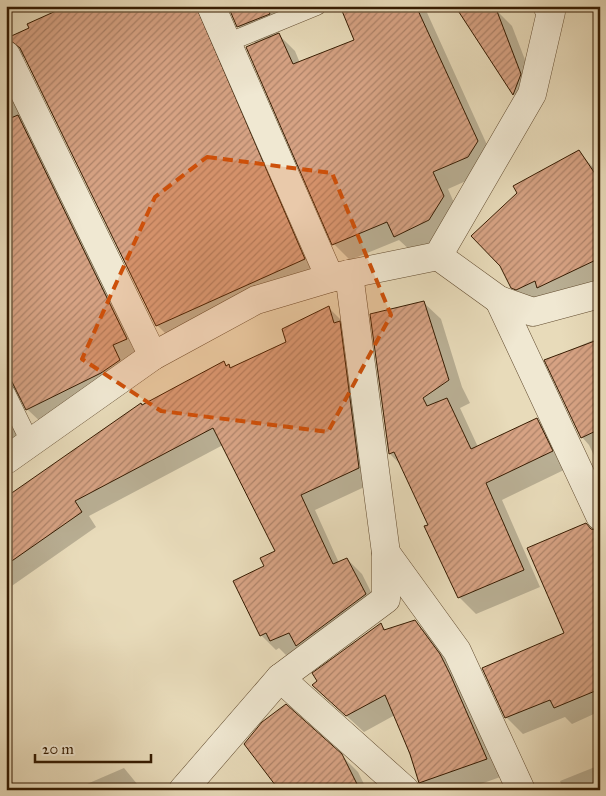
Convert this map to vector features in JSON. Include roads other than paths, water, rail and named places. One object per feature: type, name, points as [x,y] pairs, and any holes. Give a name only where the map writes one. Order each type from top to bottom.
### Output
[{"type":"street","points":[[183,790],[280,678],[386,599],[386,553],[339,276],[211,6]]},
{"type":"street","points":[[438,256],[532,94],[551,12],[547,6]]},
{"type":"street","points":[[6,56],[153,356]]},
{"type":"street","points":[[6,460],[153,356],[256,300],[339,276],[438,256],[499,300],[533,312],[600,294]]},
{"type":"street","points":[[499,300],[600,516]]},
{"type":"street","points":[[386,553],[458,651],[521,790]]},
{"type":"street","points":[[280,678],[405,790]]},
{"type":"lane","points":[[228,42],[317,6]]},
{"type":"lane","points":[[6,393],[30,442]]}]
